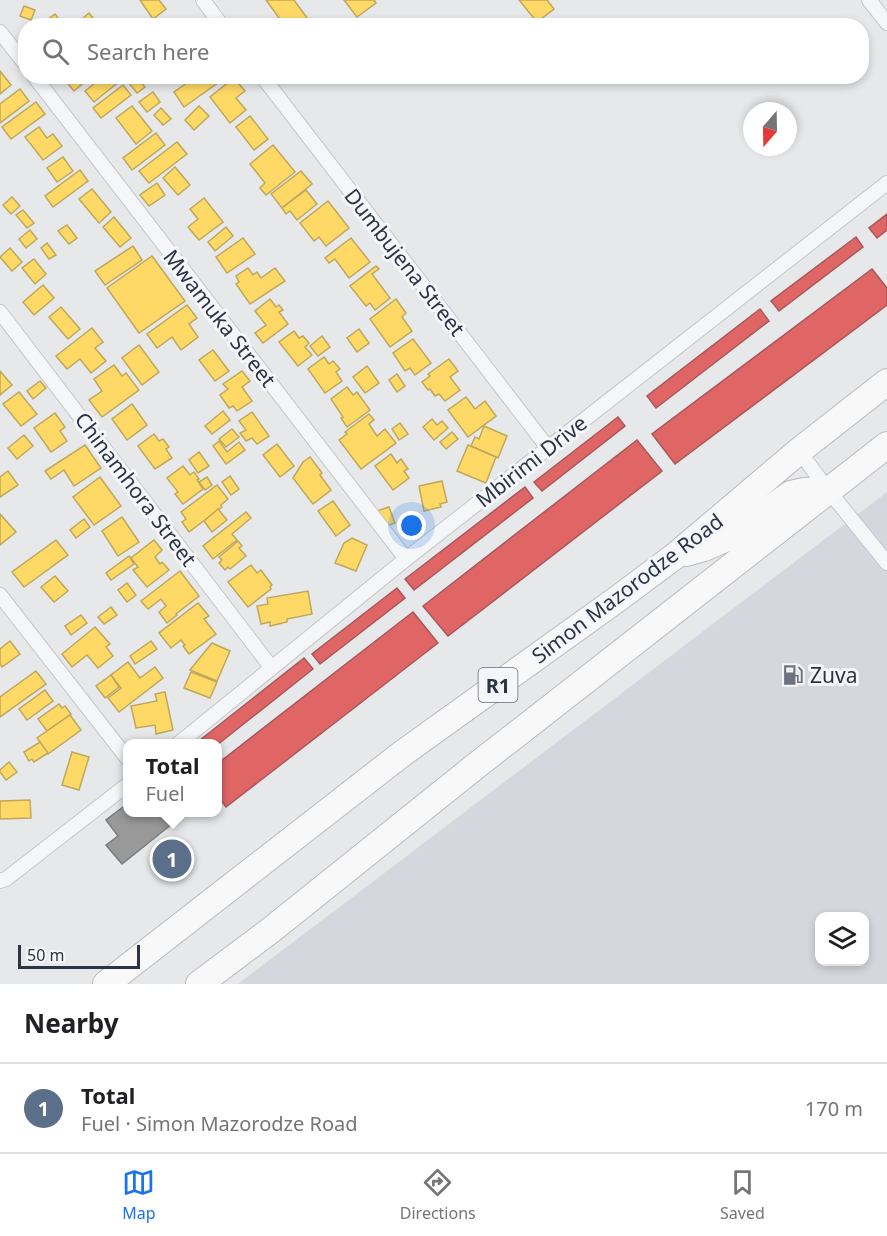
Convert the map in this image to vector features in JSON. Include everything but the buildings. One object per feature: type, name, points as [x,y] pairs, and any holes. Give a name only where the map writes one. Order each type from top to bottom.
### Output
[{"type":"highway","name":"Simon Mazorodze Road","points":[[106,984],[403,753],[675,556],[799,451],[887,382]]},
{"type":"highway","name":"R1","points":[[199,984],[271,930],[472,769],[887,445]]},
{"type":"highway","points":[[675,556],[704,548],[729,537],[791,494],[828,490]]},
{"type":"street","points":[[202,0],[216,18]]},
{"type":"street","points":[[869,0],[887,24]]},
{"type":"street","points":[[0,32],[18,55]]},
{"type":"street","name":"Mwamuka Street","points":[[40,84],[406,559]]},
{"type":"street","name":"Dumbujena Street","points":[[268,84],[548,447]]},
{"type":"street","name":"Mbirimi Drive","points":[[184,739],[406,559],[887,183]]},
{"type":"street","name":"Chinamhora Street","points":[[0,312],[271,667]]},
{"type":"street","points":[[799,451],[887,563]]},
{"type":"street","points":[[0,595],[123,753]]},
{"type":"street","points":[[0,881],[6,879],[123,788]]},
{"type":"shaded area","points":[[887,492],[887,984],[238,984]]},
{"type":"place","name":"Zuva","points":[[793,675]]},
{"type":"place","name":"Total","points":[[172,859]]}]
